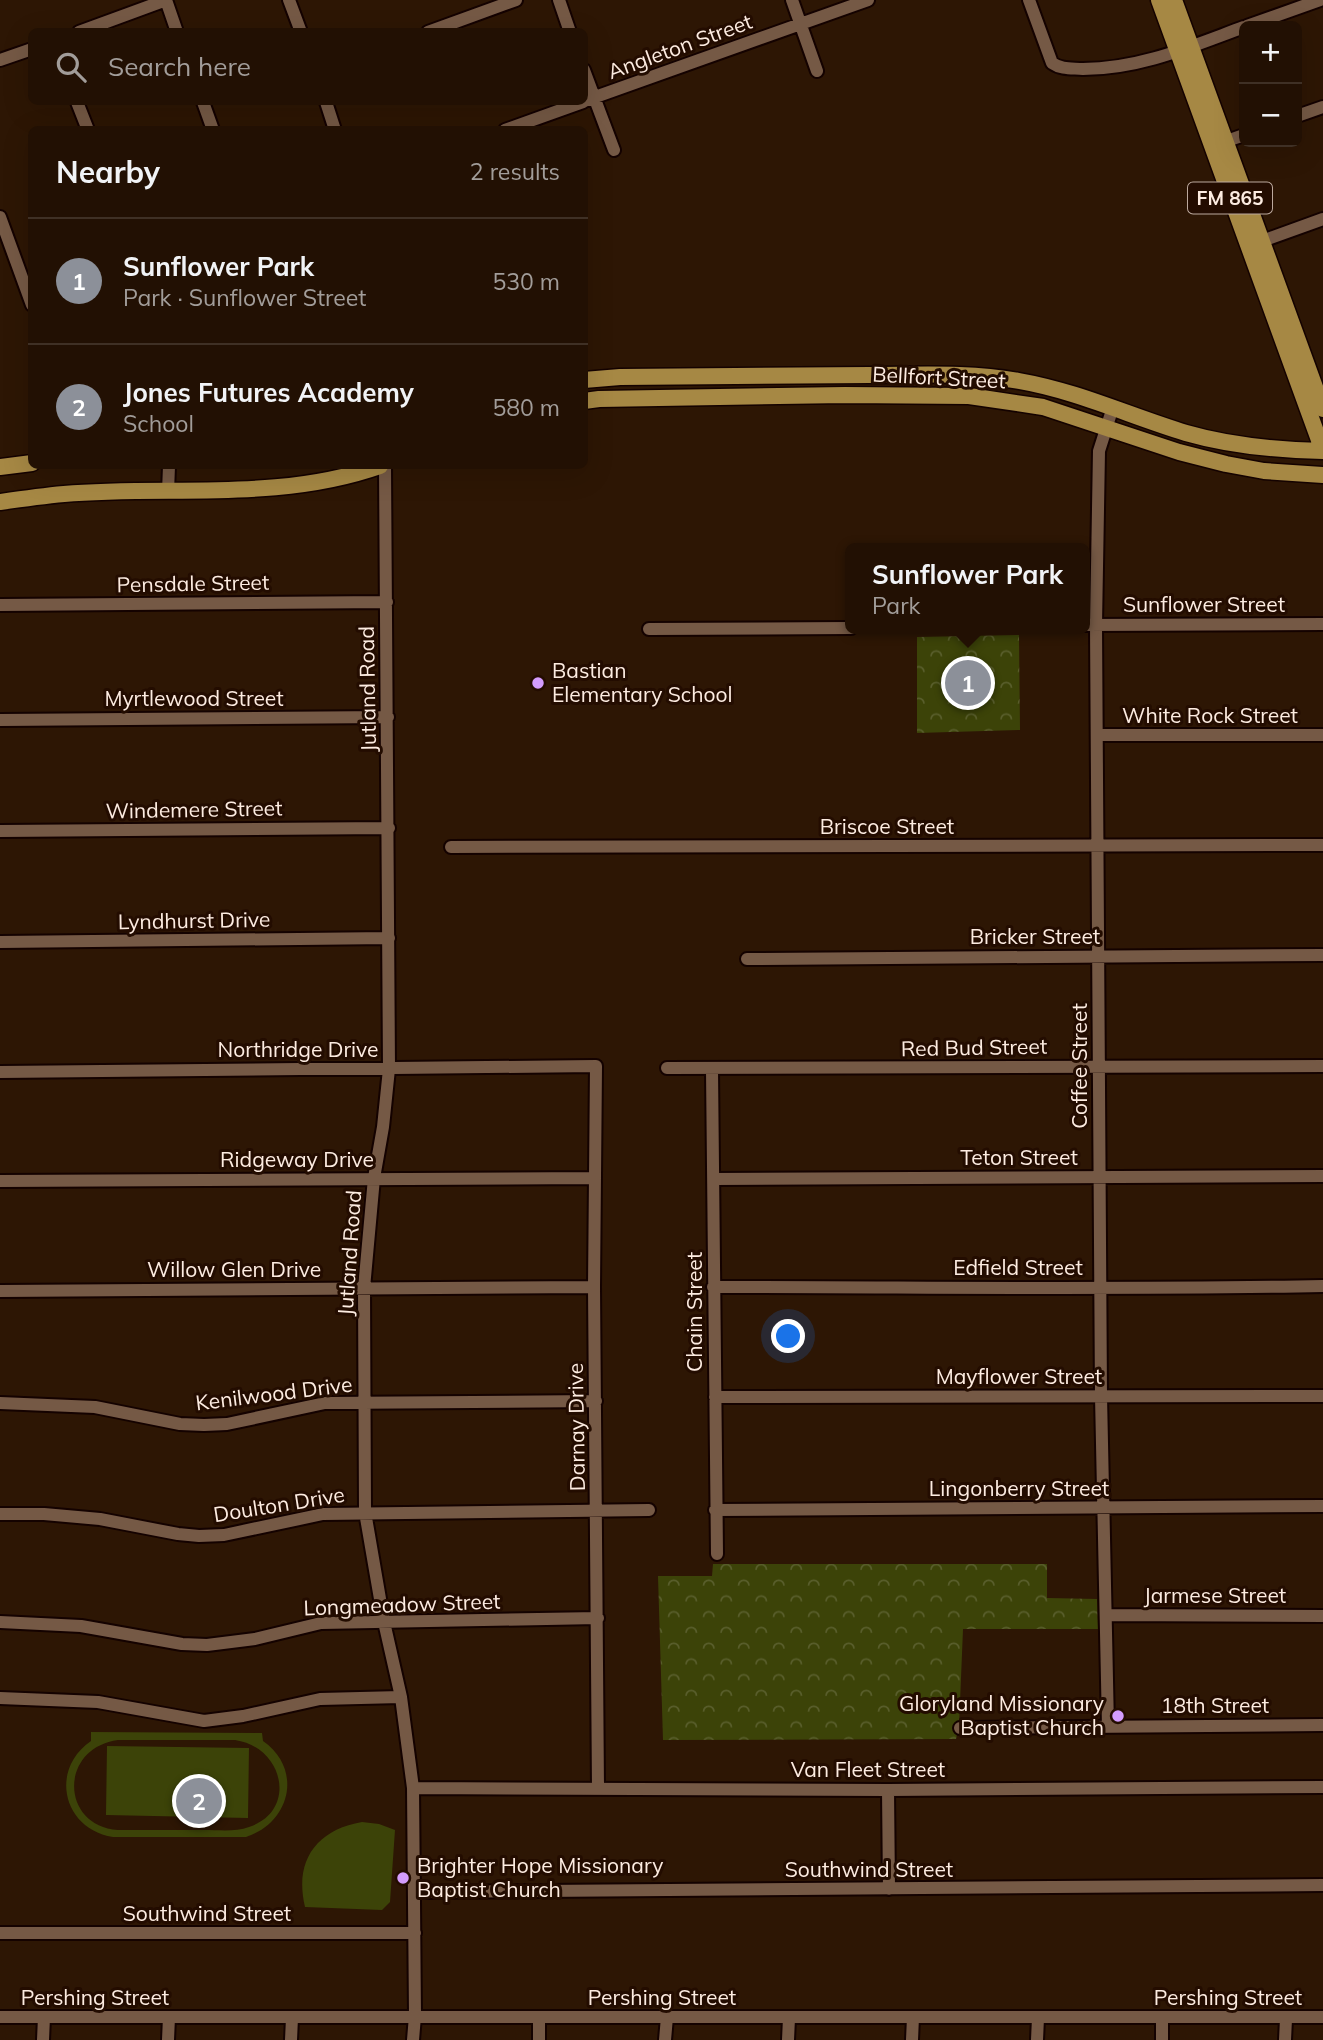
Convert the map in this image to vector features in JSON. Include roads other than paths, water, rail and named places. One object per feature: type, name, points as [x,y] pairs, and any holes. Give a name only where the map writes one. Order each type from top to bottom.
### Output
[{"type":"main road","name":"FM 865","points":[[1159,0],[1184,49],[1254,244],[1323,451]]},
{"type":"main road","name":"FM 865","points":[[1174,0],[1184,49]]},
{"type":"main road","name":"FM 865","points":[[1254,244],[1323,409]]},
{"type":"main road","name":"Bellfort Street","points":[[590,379],[968,375],[1016,380],[1053,388],[1186,433],[1256,448],[1323,451]]},
{"type":"main road","points":[[968,375],[969,396]]},
{"type":"main road","points":[[721,376],[721,397]]},
{"type":"main road","points":[[843,376],[845,395]]},
{"type":"main road","points":[[590,379],[592,400]]},
{"type":"main road","name":"Bellfort Street","points":[[592,400],[845,395],[969,396],[1043,407],[1179,452],[1264,471],[1323,475]]},
{"type":"main road","points":[[1179,452],[1186,433]]},
{"type":"main road","points":[[0,467],[28,464]]},
{"type":"main road","points":[[304,484],[338,469]]},
{"type":"main road","points":[[0,502],[65,494],[272,488],[304,484],[369,469]]},
{"type":"street","points":[[90,28],[166,0],[176,28]]},
{"type":"street","points":[[289,0],[300,28]]},
{"type":"street","points":[[439,28],[516,0]]},
{"type":"street","points":[[559,0],[569,28]]},
{"type":"street","points":[[792,0],[817,71]]},
{"type":"street","name":"Angleton Street","points":[[588,100],[868,0]]},
{"type":"street","points":[[1029,0],[1052,63],[1059,68],[1103,69],[1144,62],[1239,29]]},
{"type":"street","points":[[1263,21],[1321,0]]},
{"type":"street","points":[[0,60],[28,50]]},
{"type":"street","points":[[588,102],[614,150]]},
{"type":"street","points":[[79,105],[87,126]]},
{"type":"street","points":[[203,105],[211,126]]},
{"type":"street","points":[[327,105],[334,126]]},
{"type":"street","name":"Angleton Street","points":[[516,126],[573,105]]},
{"type":"street","points":[[1302,114],[1323,107]]},
{"type":"street","points":[[1218,144],[1239,137]]},
{"type":"street","points":[[0,217],[28,294]]},
{"type":"street","points":[[1254,244],[1323,219]]},
{"type":"street","name":"Coffee Street","points":[[1108,1727],[1101,1396],[1098,735],[1091,625],[1099,450],[1113,407]]},
{"type":"street","points":[[168,492],[169,469]]},
{"type":"street","name":"Jutland Road","points":[[382,469],[387,602],[389,1069],[374,1178],[364,1288],[365,1512],[384,1622],[401,1697],[413,1788],[413,2040]]},
{"type":"street","name":"Pensdale Street","points":[[0,606],[387,602]]},
{"type":"street","name":"Sunflower Street","points":[[1091,625],[1323,624]]},
{"type":"street","points":[[649,629],[845,628]]},
{"type":"street","name":"Myrtlewood Street","points":[[0,720],[388,717]]},
{"type":"street","name":"White Rock Street","points":[[1098,735],[1323,735]]},
{"type":"street","name":"Windemere Street","points":[[0,831],[389,828]]},
{"type":"street","name":"Briscoe Street","points":[[451,847],[1323,845]]},
{"type":"street","name":"Lyndhurst Drive","points":[[0,942],[389,938]]},
{"type":"street","name":"Bricker Street","points":[[747,959],[1323,955]]},
{"type":"street","name":"Northridge Drive","points":[[0,1072],[596,1066]]},
{"type":"street","name":"Darnay Drive","points":[[596,1066],[594,1287],[598,1788]]},
{"type":"street","name":"Red Bud Street","points":[[667,1068],[712,1070],[1323,1066]]},
{"type":"street","name":"Chain Street","points":[[712,1070],[717,1554]]},
{"type":"street","name":"Teton Street","points":[[714,1179],[1323,1176]]},
{"type":"street","name":"Ridgeway Drive","points":[[0,1181],[595,1178]]},
{"type":"street","name":"Edfield Street","points":[[713,1287],[1168,1289],[1323,1286]]},
{"type":"street","name":"Willow Glen Drive","points":[[0,1291],[594,1287]]},
{"type":"street","name":"Mayflower Street","points":[[715,1397],[1323,1395]]},
{"type":"street","name":"Kenilwood Drive","points":[[0,1403],[95,1407],[180,1424],[227,1424],[325,1403],[596,1401]]},
{"type":"street","name":"Lingonberry Street","points":[[715,1510],[1323,1506]]},
{"type":"street","name":"Doulton Drive","points":[[0,1514],[44,1514],[100,1519],[199,1536],[224,1535],[323,1514],[649,1510]]},
{"type":"street","name":"Jarmese Street","points":[[1106,1615],[1323,1616]]},
{"type":"street","name":"Longmeadow Street","points":[[0,1622],[81,1626],[182,1644],[207,1645],[255,1639],[321,1623],[598,1618]]},
{"type":"street","points":[[0,1698],[98,1702],[204,1721],[243,1716],[320,1699],[401,1697]]},
{"type":"street","name":"18th Street","points":[[960,1728],[1323,1725]]},
{"type":"street","name":"Van Fleet Street","points":[[413,1788],[888,1790],[1323,1787]]},
{"type":"street","points":[[888,1790],[889,1889]]},
{"type":"street","name":"Southwind Street","points":[[415,1892],[1323,1885]]},
{"type":"street","name":"Southwind Street","points":[[0,1933],[415,1933]]},
{"type":"street","name":"Pershing Street","points":[[0,2017],[1323,2017]]},
{"type":"street","points":[[43,2040],[44,2017]]},
{"type":"street","points":[[168,2040],[169,2017]]},
{"type":"street","points":[[539,2017],[539,2040]]},
{"type":"street","points":[[665,2040],[667,2017]]},
{"type":"street","points":[[912,2040],[913,2017]]},
{"type":"street","points":[[292,2018],[292,2040]]},
{"type":"street","points":[[788,2040],[789,2018]]},
{"type":"street","points":[[1037,2040],[1038,2018]]},
{"type":"street","points":[[1161,2040],[1162,2018]]},
{"type":"street","points":[[1285,2040],[1286,2019]]},
{"type":"place","name":"Bastian Elementary School","points":[[538,683]]},
{"type":"place","name":"Sunflower Park","points":[[968,683]]},
{"type":"place","name":"Gloryland Missionary Baptist Church","points":[[1118,1716]]},
{"type":"place","name":"Jones Futures Academy","points":[[199,1801]]},
{"type":"place","name":"Brighter Hope Missionary Baptist Church","points":[[403,1878]]}]
